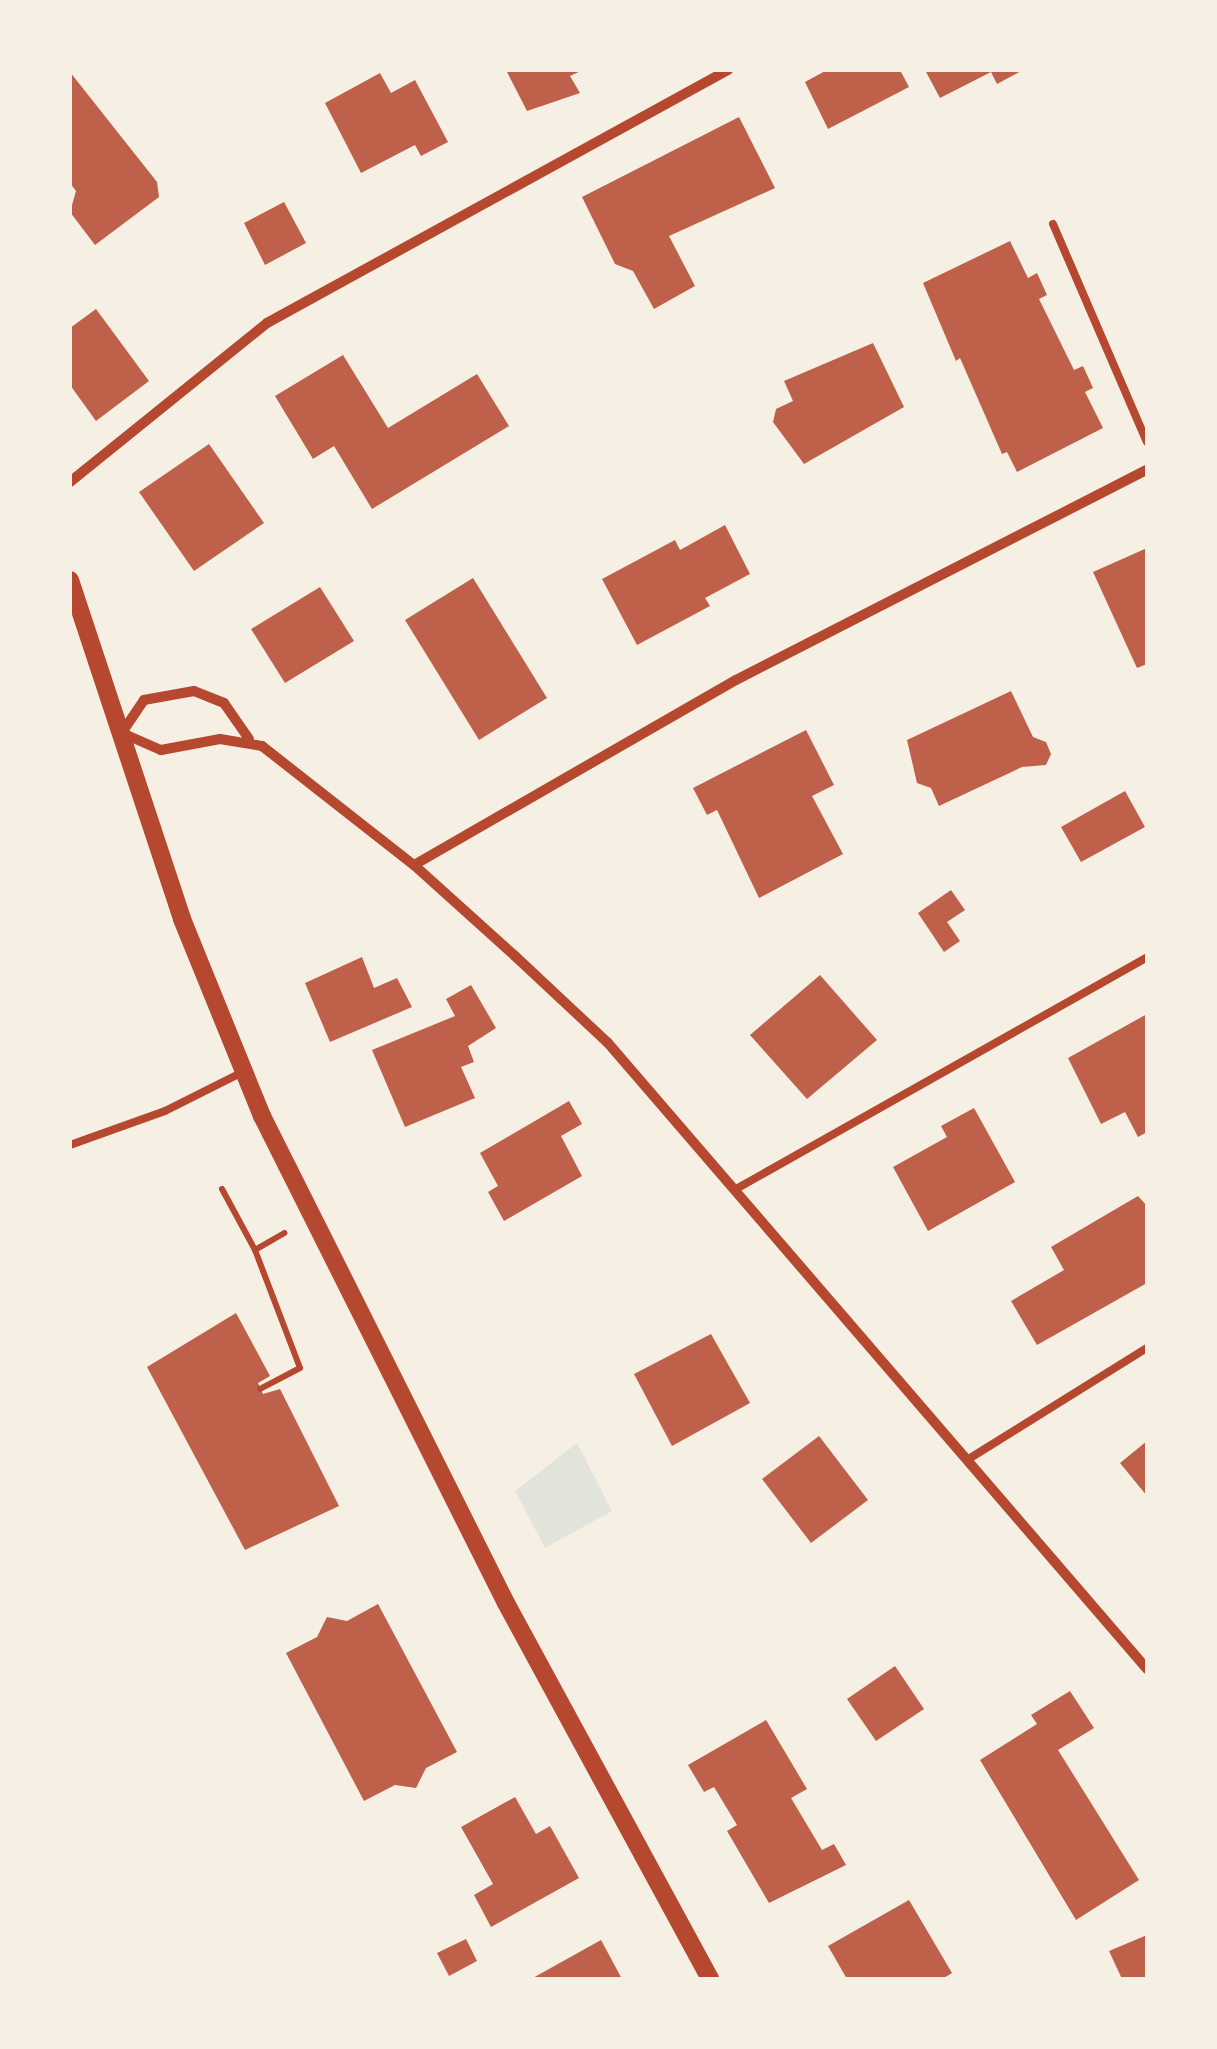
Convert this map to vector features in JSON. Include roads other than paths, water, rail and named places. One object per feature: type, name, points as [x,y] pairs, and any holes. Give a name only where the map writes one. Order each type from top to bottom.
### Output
[{"type":"street","points":[[70,482],[267,323],[728,70]]},
{"type":"street","points":[[414,865],[736,680],[1147,470]]},
{"type":"street","points":[[70,580],[182,919],[243,1072],[506,1603],[710,1979]]},
{"type":"street","points":[[122,733],[144,700],[194,691],[224,703],[249,739],[414,865],[608,1043],[1147,1669]]},
{"type":"street","points":[[122,733],[162,750],[249,739]]},
{"type":"lane","points":[[1053,224],[1147,442]]},
{"type":"lane","points":[[736,1189],[1147,956]]},
{"type":"lane","points":[[70,1146],[165,1112],[243,1072]]},
{"type":"lane","points":[[967,1460],[1147,1348]]}]
